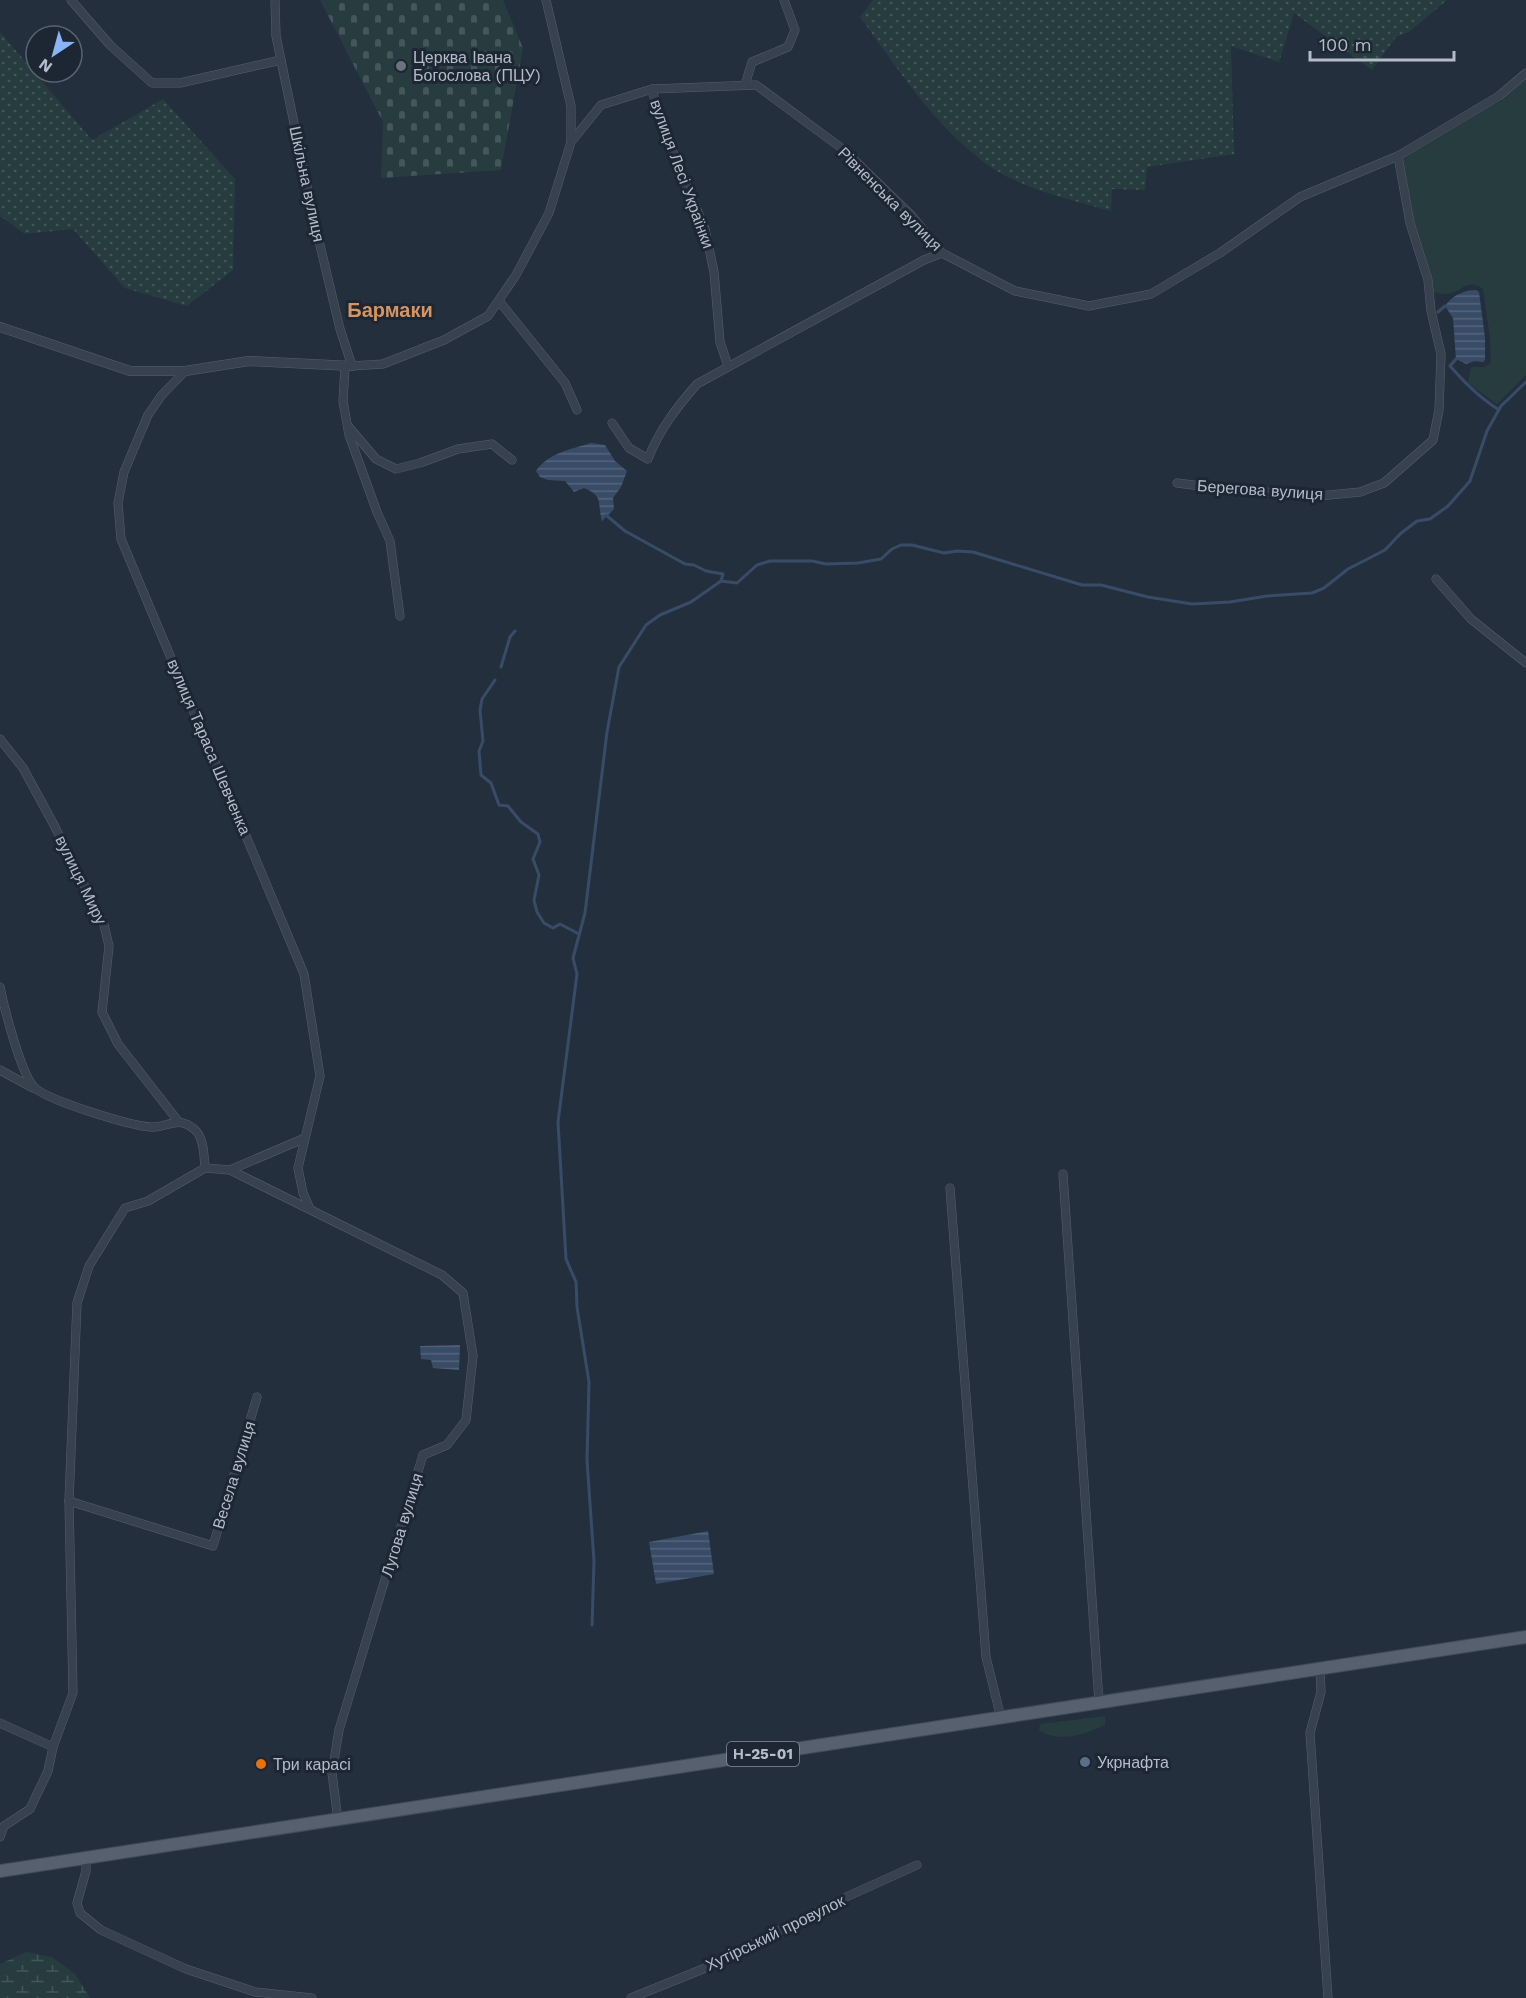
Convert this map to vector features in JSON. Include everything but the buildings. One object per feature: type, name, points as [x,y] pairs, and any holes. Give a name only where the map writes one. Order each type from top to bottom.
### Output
[{"type":"main road","name":"Н-25-01","points":[[0,1871],[1526,1637]]},
{"type":"street","points":[[71,0],[110,45],[152,83],[180,83],[281,60]]},
{"type":"street","name":"Шкільна вулиця","points":[[275,0],[276,36],[314,220],[348,366]]},
{"type":"street","points":[[546,0],[570,106],[571,142]]},
{"type":"street","points":[[745,85],[752,62],[788,47],[795,30],[784,0]]},
{"type":"street","name":"Рівненська вулиця","points":[[0,327],[130,371],[185,371],[249,361],[348,366],[383,364],[444,340],[488,316],[516,275],[549,213],[571,142],[601,105],[652,89],[745,85],[756,86],[844,150],[912,216],[942,253],[1016,291],[1089,306],[1151,294],[1220,253],[1300,197],[1398,156],[1499,96],[1526,73]]},
{"type":"street","name":"вулиця Лесі Українки","points":[[652,89],[660,121],[705,228],[714,272],[720,342],[728,366]]},
{"type":"street","name":"Берегова вулиця","points":[[1177,483],[1319,496],[1360,492],[1384,483],[1433,440],[1439,410],[1441,354],[1429,297],[1428,280],[1410,223],[1398,156]]},
{"type":"street","points":[[612,423],[629,448],[648,459],[655,440],[673,412],[697,384],[924,260],[942,253]]},
{"type":"street","points":[[499,301],[565,383],[577,410]]},
{"type":"street","points":[[348,366],[343,401],[349,435],[390,541],[400,616]]},
{"type":"street","name":"вулиця Тараса Шевченка","points":[[185,371],[161,396],[148,416],[124,472],[118,503],[122,539],[304,974],[320,1076],[298,1168],[303,1193],[310,1209]]},
{"type":"street","points":[[347,424],[376,459],[396,469],[458,449],[492,444],[512,460]]},
{"type":"street","points":[[1436,579],[1471,619],[1526,663]]},
{"type":"street","name":"вулиця Миру","points":[[0,739],[23,768],[104,925],[109,946],[102,1012],[118,1044],[178,1121],[195,1130],[203,1144],[205,1168]]},
{"type":"street","points":[[0,987],[3,1006],[27,1076],[37,1090]]},
{"type":"street","points":[[0,1070],[37,1090],[126,1124],[153,1128],[178,1121]]},
{"type":"street","points":[[0,1837],[4,1826],[30,1809],[48,1772],[53,1747],[73,1693],[69,1501],[77,1303],[89,1266],[125,1208],[148,1201],[205,1168],[230,1170],[305,1138]]},
{"type":"street","name":"Лугова вулиця","points":[[230,1170],[442,1275],[463,1293],[472,1356],[466,1420],[447,1445],[423,1455],[339,1730],[332,1773],[338,1820]]},
{"type":"street","points":[[1063,1174],[1099,1702]]},
{"type":"street","points":[[950,1188],[986,1658],[1001,1718]]},
{"type":"street","name":"Весела вулиця","points":[[69,1501],[213,1546],[257,1397]]},
{"type":"street","points":[[1320,1669],[1321,1692],[1310,1733],[1328,1998]]},
{"type":"street","points":[[0,1723],[53,1747]]},
{"type":"street","points":[[86,1858],[86,1871],[76,1903],[80,1913],[101,1930],[186,1969],[255,1992],[312,1998]]},
{"type":"street","name":"Хутірський провулок","points":[[631,1998],[703,1969],[917,1864]]},
{"type":"green space","points":[[320,0],[503,0],[523,48],[501,170],[381,178],[383,122]]},
{"type":"green space","points":[[873,0],[1447,0],[1409,32],[1396,37],[1372,70],[1294,13],[1279,62],[1231,46],[1234,154],[1147,167],[1145,190],[1112,189],[1111,211],[1047,193],[1016,181],[988,165],[969,150],[918,96],[860,17]]},
{"type":"green space","points":[[0,32],[24,60],[24,84],[44,84],[92,140],[163,99],[235,179],[233,270],[187,306],[125,288],[73,229],[25,234],[0,216]]},
{"type":"green space","points":[[1526,79],[1526,375],[1497,404],[1468,383],[1471,367],[1485,367],[1491,362],[1483,289],[1468,285],[1448,294],[1433,292],[1432,279],[1414,222],[1403,158],[1502,100]]},
{"type":"green space","points":[[1105,1716],[1105,1725],[1072,1736],[1055,1736],[1039,1730],[1040,1724]]},
{"type":"green space","points":[[26,1952],[52,1957],[75,1974],[90,1998],[0,1998],[0,1964]]},
{"type":"water","points":[[1476,290],[1479,292],[1485,338],[1485,360],[1466,364],[1456,359],[1453,318],[1445,306],[1458,294]]},
{"type":"water","points":[[591,443],[605,445],[615,461],[627,471],[621,487],[613,498],[614,509],[602,521],[599,501],[595,494],[584,488],[574,492],[565,481],[548,480],[540,477],[536,471],[554,456]]},
{"type":"water","points":[[460,1345],[459,1370],[433,1368],[431,1360],[421,1359],[420,1346]]},
{"type":"water","points":[[708,1531],[714,1574],[656,1584],[649,1542]]},
{"type":"waterway","points":[[1438,312],[1445,306]]},
{"type":"waterway","points":[[1456,359],[1450,366],[1473,390],[1499,410]]},
{"type":"waterway","points":[[592,1625],[594,1561],[587,1460],[589,1382],[577,1307],[576,1282],[566,1259],[558,1122],[577,974],[573,958],[585,913],[607,732],[619,667],[646,625],[660,615],[691,602],[721,581],[737,583],[757,565],[770,561],[858,563],[881,559],[892,549],[901,545],[912,545],[944,553],[973,552],[1082,585],[1101,585],[1148,597],[1192,604],[1312,593],[1324,588],[1348,569],[1385,550],[1417,521],[1430,519],[1448,506],[1470,481],[1487,431],[1501,406],[1526,382]]},
{"type":"waterway","points":[[606,515],[625,531],[685,564],[723,574],[721,581]]},
{"type":"waterway","points":[[501,667],[510,637],[515,631]]},
{"type":"waterway","points":[[495,680],[482,699],[480,710],[483,741],[479,751],[481,775],[491,783],[499,805],[508,806],[521,822],[538,834],[540,842],[533,859],[539,875],[534,900],[537,912],[544,923],[553,928],[560,924],[579,934]]},
{"type":"place","name":"Церква Івана Богослова (ПЦУ)","points":[[401,66]]},
{"type":"place","name":"Укрнафта","points":[[1085,1762]]},
{"type":"place","name":"Три карасі","points":[[261,1764]]},
{"type":"district","name":"Бармаки","points":[[390,310]]}]
